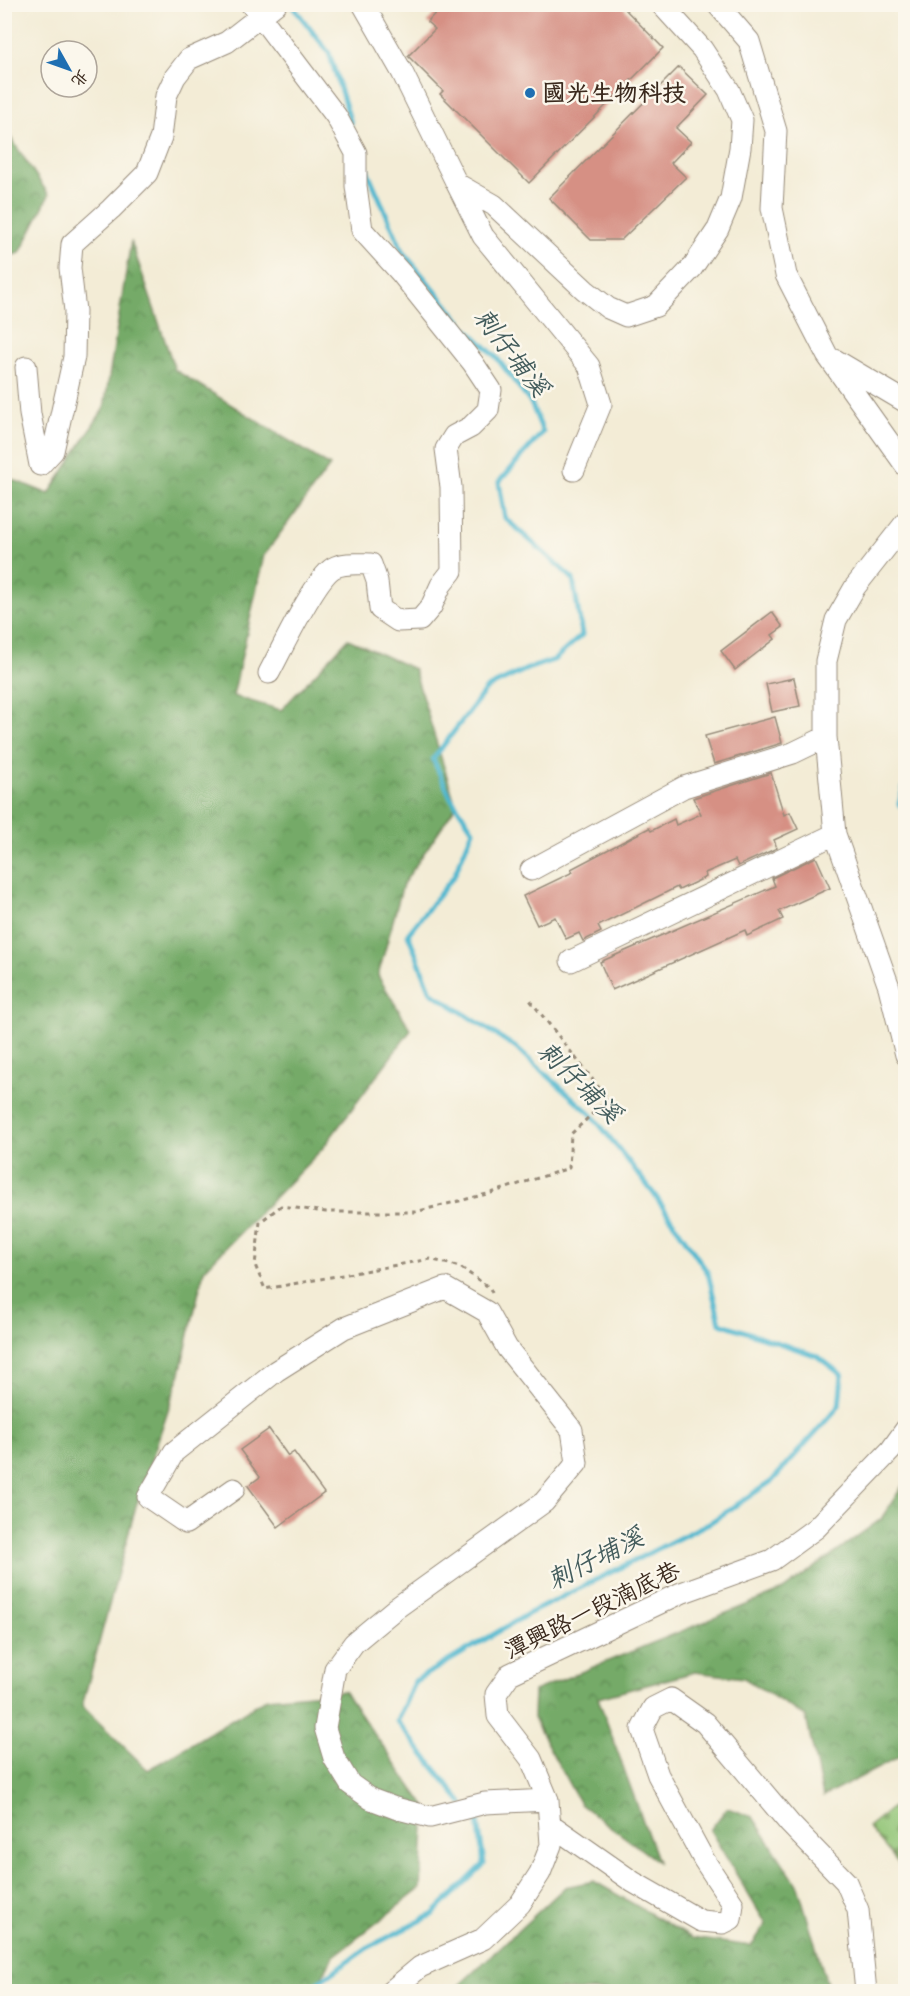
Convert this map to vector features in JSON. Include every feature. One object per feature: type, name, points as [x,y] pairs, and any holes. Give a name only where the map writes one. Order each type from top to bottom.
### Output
[{"type":"street","points":[[363,4],[402,72],[483,236],[589,366],[602,404],[574,470]]},
{"type":"street","points":[[457,184],[494,205],[585,290],[609,308],[626,316],[656,306],[692,268],[718,229],[730,198],[740,148],[742,120],[729,90],[702,50],[662,4]]},
{"type":"street","points":[[717,4],[749,41],[776,131],[772,208],[786,275],[827,355],[906,466]]},
{"type":"street","points":[[26,367],[30,414],[40,465],[53,451],[74,357],[75,311],[70,268],[72,244],[147,173],[161,137],[166,96],[175,77],[189,59],[227,42],[263,9],[336,116],[356,153],[356,186],[362,230],[401,273],[473,363],[491,390],[488,410],[471,427],[454,435],[446,449],[451,487],[452,570],[441,585],[431,607],[420,620],[398,621],[380,609],[377,581],[371,564],[344,564],[332,569],[313,591],[269,673]]},
{"type":"street","points":[[827,355],[906,402]]},
{"type":"street","points":[[906,522],[855,587],[836,620],[826,661],[826,737],[835,834],[889,987],[906,1055]]},
{"type":"street","points":[[531,870],[684,787],[793,753],[826,737]]},
{"type":"street","points":[[571,961],[835,834]]},
{"type":"street","points":[[234,1489],[186,1523],[148,1497],[174,1452],[276,1371],[344,1328],[445,1288],[487,1312],[507,1348],[572,1430],[577,1463],[544,1503],[395,1609],[354,1643],[335,1669],[325,1728],[334,1758],[350,1784],[371,1799],[394,1808],[430,1816],[459,1811],[485,1803],[548,1800]]},
{"type":"street","name":"潭興路一段湳底巷","points":[[390,1992],[420,1966],[483,1939],[520,1904],[540,1873],[551,1845],[548,1800],[531,1760],[498,1716],[496,1694],[510,1674],[681,1593],[772,1560],[816,1528],[891,1450],[906,1429]]},
{"type":"street","points":[[550,1824],[633,1882],[701,1921],[723,1923],[731,1919],[733,1904],[704,1860],[658,1775],[642,1729],[652,1708],[671,1699],[705,1723],[790,1824],[846,1882],[858,1910],[866,1992]]},
{"type":"path","points":[[487,1312],[495,1304],[490,1288],[460,1267],[430,1259],[265,1289],[255,1265],[260,1222],[281,1206],[326,1212],[415,1212],[491,1193],[569,1168],[571,1134],[608,1100],[530,1000]]},
{"type":"green space","points":[[4,128],[49,195],[20,253],[5,257]]},
{"type":"green space","points":[[131,241],[175,370],[330,466],[264,555],[233,696],[281,710],[348,639],[414,669],[456,806],[403,884],[378,976],[411,1030],[322,1149],[204,1270],[179,1377],[136,1506],[82,1706],[148,1770],[267,1698],[344,1691],[425,1806],[421,1888],[333,1957],[314,1991],[5,1991],[4,476],[49,494],[104,408]]},
{"type":"green space","points":[[905,1482],[905,1754],[823,1797],[806,1717],[744,1678],[695,1672],[598,1698],[658,1862],[580,1804],[533,1718],[534,1691],[783,1590],[881,1519]]},
{"type":"green space","points":[[905,1797],[905,1871],[868,1827]]},
{"type":"green space","points":[[727,1808],[753,1817],[798,1886],[829,1991],[453,1991],[565,1887],[594,1881],[692,1938],[751,1946],[766,1924],[710,1830]]},
{"type":"building","name":"國光生物科技","points":[[444,4],[620,4],[663,48],[529,183],[440,94],[443,91],[408,56],[435,29],[427,22]]},
{"type":"building","points":[[679,67],[708,95],[676,128],[691,142],[671,163],[686,177],[621,240],[591,240],[549,198]]},
{"type":"building","points":[[772,612],[783,627],[772,635],[775,639],[735,670],[721,651]]},
{"type":"building","points":[[794,678],[800,706],[772,712],[766,684]]},
{"type":"building","points":[[775,717],[782,743],[714,764],[705,736]]},
{"type":"building","points":[[771,773],[784,815],[790,812],[798,829],[774,840],[777,848],[738,866],[735,860],[705,873],[706,877],[679,890],[677,887],[598,926],[601,932],[583,941],[579,933],[566,939],[555,917],[537,925],[523,896],[573,872],[571,869],[649,828],[651,831],[674,819],[676,825],[701,814],[693,798]]},
{"type":"building","points":[[816,857],[830,888],[779,911],[783,919],[747,936],[745,930],[612,990],[600,962],[775,886],[772,878]]},
{"type":"building","points":[[269,1429],[288,1456],[294,1452],[324,1493],[278,1527],[248,1486],[260,1477],[240,1450]]},
{"type":"waterway","name":"刺仔埔溪","points":[[291,4],[329,53],[351,123]]},
{"type":"waterway","name":"刺仔埔溪","points":[[364,163],[403,252],[466,328],[497,358],[531,403],[543,432],[499,482],[505,518],[573,579],[582,635],[554,660],[527,669],[487,688],[433,759],[451,798],[473,830],[454,876],[408,934],[431,992],[515,1047],[592,1115],[654,1194],[708,1273],[720,1323],[817,1356],[842,1375],[839,1406],[772,1481],[711,1522],[528,1614],[415,1681],[397,1721],[462,1803]]},
{"type":"waterway","points":[[906,780],[899,804],[906,810]]},
{"type":"waterway","name":"刺仔埔溪","points":[[304,1992],[367,1948],[432,1915],[484,1864],[478,1822],[470,1812]]},
{"type":"place","name":"國光生物科技","points":[[530,93]]}]
